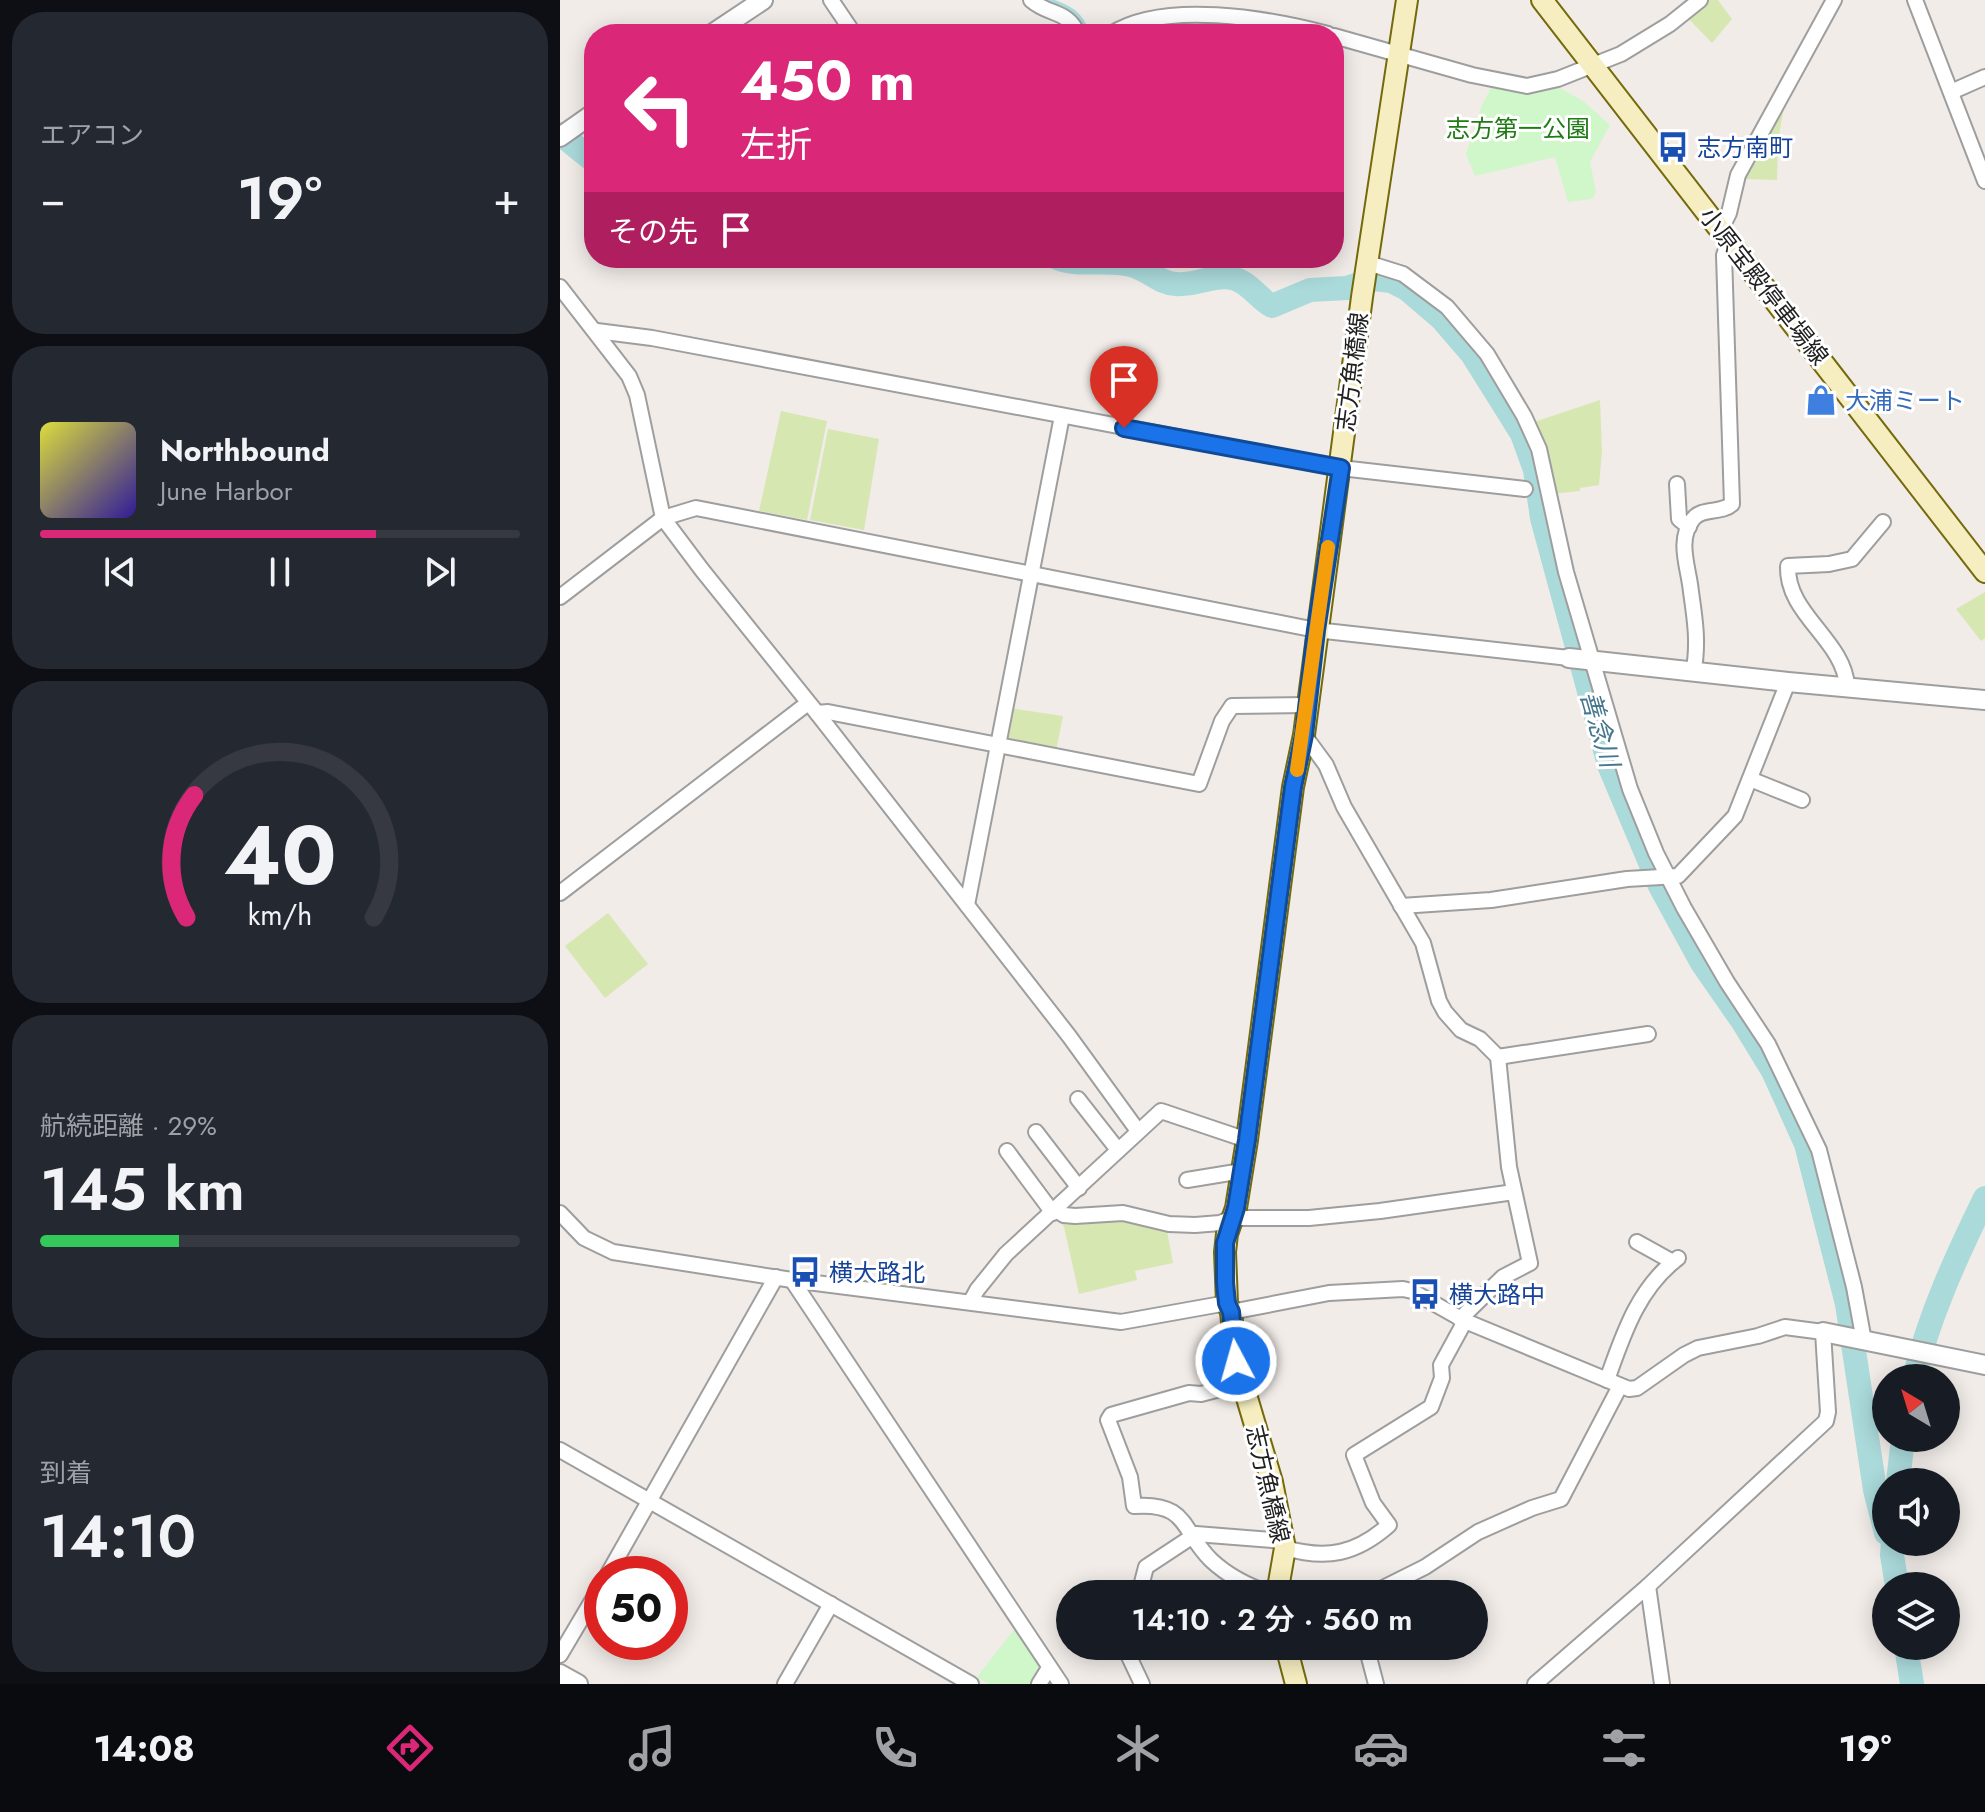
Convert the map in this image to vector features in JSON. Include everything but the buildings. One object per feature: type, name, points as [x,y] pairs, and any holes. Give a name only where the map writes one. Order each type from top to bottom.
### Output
[{"type":"main road","name":"志方魚橋線","points":[[1278,1580],[1284,1544],[1272,1482],[1236,1361],[1225,1252],[1247,1140],[1293,787],[1304,735],[1362,297],[1407,0]]},
{"type":"main road","name":"小原宝殿停車場線","points":[[1542,0],[1985,572]]},
{"type":"main road","points":[[1290,1660],[1296,1684]]},
{"type":"street","points":[[727,24],[763,0]]},
{"type":"street","points":[[831,0],[847,24]]},
{"type":"street","points":[[1031,0],[1039,7],[1067,17],[1074,24]]},
{"type":"street","points":[[1344,39],[1482,77],[1527,86],[1558,79],[1621,54],[1649,38],[1700,0]]},
{"type":"street","points":[[1693,673],[1697,656],[1696,633],[1684,549],[1689,527],[1698,513],[1726,509],[1732,504],[1724,255],[1729,213],[1738,175],[1834,0]]},
{"type":"street","points":[[1915,0],[1951,92],[1979,146],[1985,181]]},
{"type":"street","points":[[1124,24],[1133,17],[1185,9],[1255,15],[1290,24]]},
{"type":"street","points":[[1951,92],[1985,77]]},
{"type":"street","points":[[560,137],[584,120]]},
{"type":"street","points":[[1367,268],[1403,274],[1447,307],[1473,336],[1513,396],[1539,449],[1566,572],[1624,774],[1668,877],[1727,982],[1763,1035],[1819,1150],[1854,1287],[1862,1341]]},
{"type":"street","points":[[560,287],[629,376],[637,395],[663,518],[1069,1036],[1138,1131]]},
{"type":"street","points":[[597,331],[652,338],[1341,468],[1525,489]]},
{"type":"street","points":[[967,905],[1062,416]]},
{"type":"street","points":[[1677,484],[1679,519],[1689,527]]},
{"type":"street","points":[[560,597],[663,518],[696,508],[1316,630],[1693,673],[1985,700]]},
{"type":"street","points":[[1847,686],[1846,670],[1791,591],[1788,566],[1821,565],[1852,559],[1883,522]]},
{"type":"street","points":[[1401,906],[1491,900],[1678,876],[1735,816],[1788,682]]},
{"type":"street","points":[[813,708],[1199,784],[1222,721],[1232,706],[1307,705]]},
{"type":"street","points":[[560,893],[813,708]]},
{"type":"street","points":[[1143,1580],[1146,1567],[1193,1536],[1284,1544],[1298,1552],[1346,1552],[1356,1549],[1389,1525],[1373,1503],[1354,1455],[1431,1407],[1442,1378],[1441,1365],[1462,1320],[1503,1277],[1530,1263],[1509,1167],[1498,1057],[1480,1039],[1461,1030],[1445,1012],[1439,1001],[1428,956],[1344,807],[1326,765],[1304,735]]},
{"type":"street","points":[[1750,779],[1802,800]]},
{"type":"street","points":[[1498,1057],[1648,1034]]},
{"type":"street","points":[[1078,1099],[1118,1150]]},
{"type":"street","points":[[971,1301],[1006,1254],[1161,1111],[1247,1140]]},
{"type":"street","points":[[1036,1132],[1079,1188]]},
{"type":"street","points":[[1007,1151],[1055,1212],[1075,1216],[1123,1213],[1169,1224],[1220,1223],[1232,1218],[1309,1218],[1514,1192]]},
{"type":"street","points":[[1187,1180],[1242,1171]]},
{"type":"street","points":[[560,1213],[584,1238],[613,1252],[792,1280],[1121,1322],[1329,1293],[1390,1288],[1412,1291],[1462,1320],[1629,1389],[1637,1388],[1684,1355],[1718,1342],[1758,1336],[1785,1327],[1985,1365]]},
{"type":"street","points":[[1399,1580],[1478,1532],[1561,1499],[1614,1383],[1633,1311],[1676,1260],[1637,1242]]},
{"type":"street","points":[[619,1556],[776,1277]]},
{"type":"street","points":[[792,1280],[1061,1684]]},
{"type":"street","points":[[1535,1684],[1648,1586],[1826,1421],[1828,1334]]},
{"type":"street","points":[[1241,1580],[1220,1568],[1204,1552],[1180,1517],[1171,1510],[1134,1506],[1130,1477],[1108,1420],[1111,1415],[1176,1396],[1201,1394],[1243,1383]]},
{"type":"street","points":[[560,1450],[971,1684]]},
{"type":"street","points":[[1648,1586],[1662,1684]]},
{"type":"street","points":[[785,1684],[831,1604]]},
{"type":"street","points":[[560,1655],[584,1614]]},
{"type":"street","points":[[1131,1660],[1142,1684]]},
{"type":"street","points":[[1370,1660],[1376,1684]]},
{"type":"street","points":[[1039,1684],[1049,1668]]},
{"type":"street","points":[[560,1674],[578,1684]]},
{"type":"green space","points":[[1706,0],[1718,0],[1732,19],[1712,43],[1686,16]]},
{"type":"green space","name":"志方第一公園","points":[[1555,85],[1583,101],[1610,125],[1590,162],[1596,192],[1592,199],[1568,202],[1555,157],[1475,176],[1466,154],[1482,105],[1492,86],[1539,90]]},
{"type":"green space","points":[[1778,106],[1784,107],[1778,141],[1777,180],[1741,179]]},
{"type":"green space","points":[[1600,400],[1602,451],[1599,485],[1551,494],[1531,423]]},
{"type":"green space","points":[[781,411],[827,421],[807,520],[759,511]]},
{"type":"green space","points":[[828,429],[879,439],[864,530],[810,520]]},
{"type":"green space","points":[[1985,592],[1985,638],[1981,641],[1956,609]]},
{"type":"green space","points":[[1010,708],[1063,716],[1056,751],[1007,742],[1003,736]]},
{"type":"green space","points":[[608,913],[648,964],[605,998],[565,946]]},
{"type":"green space","points":[[1100,1215],[1166,1226],[1173,1263],[1135,1271],[1137,1280],[1079,1294],[1064,1227],[1059,1219]]},
{"type":"green space","points":[[1016,1627],[1040,1665],[1031,1684],[989,1684],[977,1677]]},
{"type":"waterway","points":[[1049,0],[1073,11],[1084,24]]},
{"type":"waterway","name":"善念川","points":[[560,134],[584,153]]},
{"type":"waterway","name":"善念川","points":[[1138,268],[1176,284],[1232,278],[1272,306],[1310,290],[1347,288],[1374,279],[1391,281],[1407,289],[1441,318],[1472,354],[1522,434],[1535,470],[1542,518],[1609,765],[1660,886],[1702,963],[1773,1071],[1806,1144],[1847,1304],[1872,1470]]},
{"type":"waterway","points":[[1918,1364],[1945,1286],[1985,1198]]},
{"type":"waterway","points":[[1900,1468],[1901,1452]]},
{"type":"waterway","points":[[1892,1556],[1895,1572]]},
{"type":"waterway","points":[[1908,1660],[1912,1684]]},
{"type":"slow traffic","points":[[1297,770],[1328,547]]},
{"type":"place","name":"志方南町","points":[[1673,147]]},
{"type":"place","name":"大浦ミート","points":[[1821,400]]},
{"type":"place","name":"横大路北","points":[[805,1272]]},
{"type":"place","name":"横大路中","points":[[1425,1294]]},
{"type":"route","points":[[1124,428],[1341,468],[1316,630],[1304,735],[1293,787],[1247,1140],[1236,1208],[1225,1243],[1225,1283],[1236,1361]]}]
